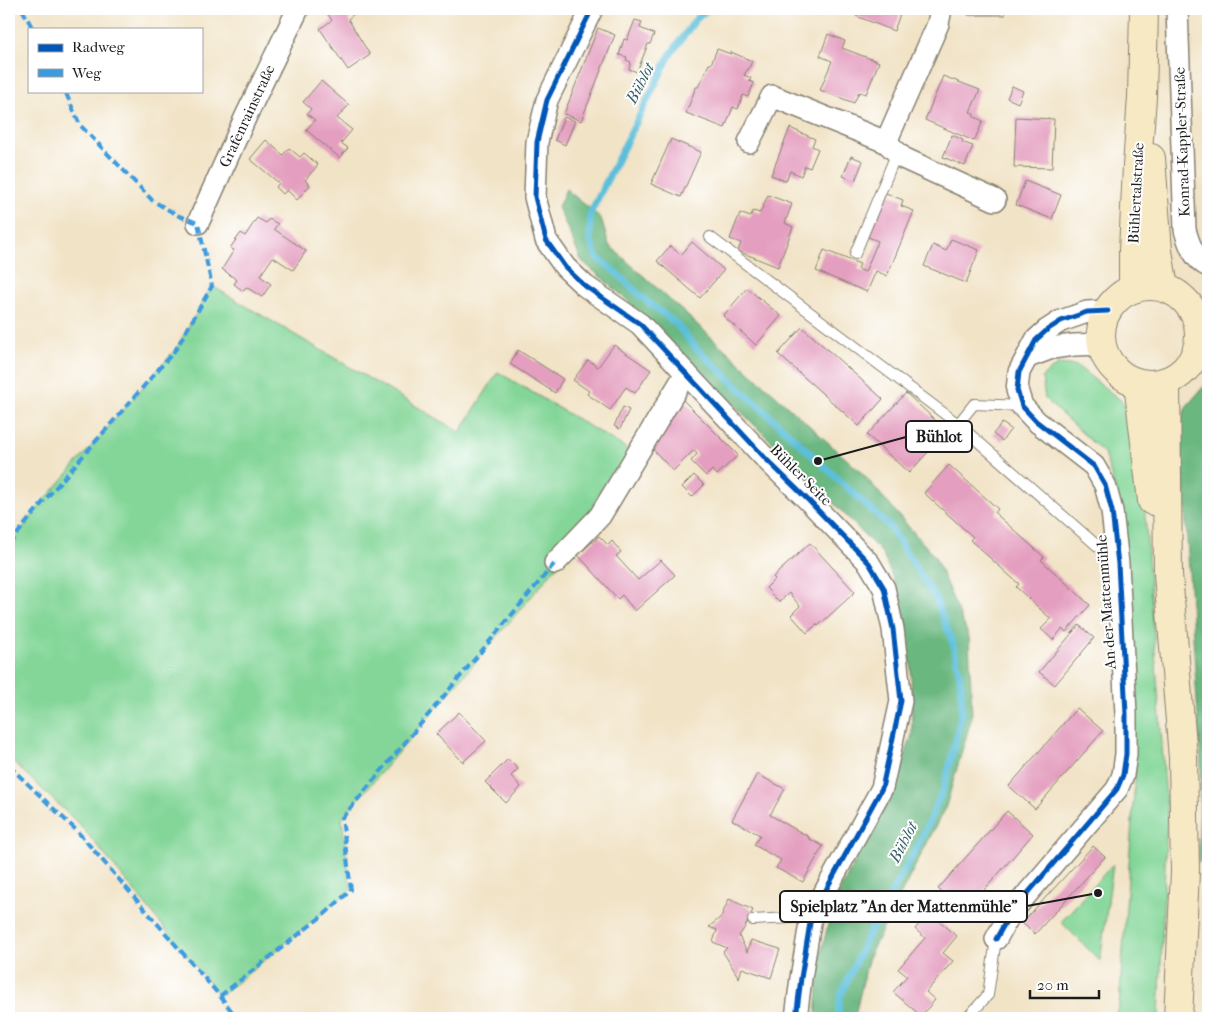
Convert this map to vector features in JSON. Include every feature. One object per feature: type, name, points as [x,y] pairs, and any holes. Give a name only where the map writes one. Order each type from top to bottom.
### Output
[{"type":"main road","name":"Bühlertalstraße","points":[[1133,289],[1132,251],[1142,97],[1144,9]]},
{"type":"main road","name":"Bühlertalstraße","points":[[1142,97],[1152,164],[1158,250],[1164,288]]},
{"type":"main road","points":[[1148,286],[1164,288],[1180,297],[1193,310],[1203,331],[1198,346],[1199,363],[1166,382],[1138,383],[1121,375],[1108,362],[1102,344],[1102,327],[1108,311],[1118,298],[1133,289],[1148,286]]},
{"type":"main road","points":[[1166,382],[1168,574],[1183,758],[1185,872],[1178,1018]]},
{"type":"main road","points":[[1138,383],[1153,510],[1168,574]]},
{"type":"street","name":"Grafenrainstraße","points":[[198,224],[246,116],[298,9]]},
{"type":"street","name":"Bühler Seite","points":[[592,9],[547,100],[537,142],[535,197],[546,240],[565,267],[585,286],[640,324],[767,460],[809,500],[869,563],[884,588],[893,629],[901,701],[882,788],[811,917],[796,1018]]},
{"type":"street","points":[[892,147],[938,24],[940,9]]},
{"type":"street","name":"Konrad-Kappler-Straße","points":[[1177,9],[1185,230],[1190,246],[1203,263],[1208,266]]},
{"type":"street","points":[[749,142],[772,96],[892,147],[903,158],[995,200]]},
{"type":"street","points":[[1022,406],[1017,390],[1019,372],[1036,340],[1061,321],[1087,312],[1108,311]]},
{"type":"street","points":[[1028,357],[1052,348],[1102,344]]},
{"type":"street","points":[[555,563],[600,516],[686,374]]},
{"type":"street","name":"An der Mattenmühle","points":[[996,939],[1010,914],[1117,790],[1123,775],[1126,754],[1126,714],[1118,564],[1112,511],[1105,485],[1094,466],[1036,421],[1022,406]]},
{"type":"lane","points":[[856,254],[892,147]]},
{"type":"lane","points":[[710,237],[958,424],[1118,564]]},
{"type":"lane","points":[[958,424],[974,404],[1022,406]]},
{"type":"lane","points":[[753,920],[811,917]]},
{"type":"lane","points":[[967,1018],[988,995],[996,939]]},
{"type":"green space","points":[[566,189],[601,218],[609,245],[862,473],[935,557],[969,637],[972,717],[946,806],[869,956],[856,1018],[816,1018],[820,958],[833,903],[896,784],[912,735],[911,664],[898,590],[882,553],[819,488],[626,299],[581,260],[558,207]]},
{"type":"green space","points":[[212,286],[460,432],[498,372],[629,450],[600,516],[342,818],[351,890],[220,996],[81,826],[9,758],[9,545],[43,502],[176,349]]},
{"type":"green space","points":[[1059,364],[1077,366],[1123,402],[1144,500],[1167,814],[1159,1018],[1114,1018],[1119,1006],[1135,778],[1115,488],[1104,453],[1045,399],[1042,377]]},
{"type":"green space","points":[[1204,386],[1208,386],[1208,861],[1198,862],[1201,766],[1180,425],[1186,407]]},
{"type":"green space","points":[[1113,864],[1100,961],[1061,922]]},
{"type":"building","points":[[324,9],[351,9],[354,14],[348,19],[370,55],[348,70],[320,29],[332,20]]},
{"type":"building","points":[[859,9],[897,9],[896,12],[900,14],[894,31],[856,16]]},
{"type":"building","points":[[968,9],[1005,9],[1005,15],[968,15]]},
{"type":"building","points":[[635,20],[642,22],[640,28],[654,34],[637,72],[629,69],[631,62],[626,60],[627,57],[619,55],[624,39],[627,40]]},
{"type":"building","points":[[598,28],[615,35],[581,121],[564,114]]},
{"type":"building","points":[[828,34],[845,41],[842,48],[879,62],[866,94],[859,92],[854,103],[820,90],[832,61],[820,56]]},
{"type":"building","points":[[717,49],[731,54],[731,52],[752,61],[744,75],[751,78],[749,81],[754,83],[748,97],[743,95],[738,109],[733,107],[725,128],[686,113],[696,87],[698,87],[709,64],[711,64]]},
{"type":"building","points":[[943,76],[980,90],[970,112],[974,114],[973,116],[983,121],[974,141],[925,120]]},
{"type":"building","points":[[321,81],[349,105],[337,118],[352,130],[341,143],[348,148],[340,158],[306,130],[315,120],[307,114],[311,109],[303,102]]},
{"type":"building","points":[[1012,86],[1023,91],[1018,103],[1007,98]]},
{"type":"building","points":[[564,117],[575,121],[565,145],[555,140]]},
{"type":"building","points":[[1016,117],[1054,119],[1052,168],[1014,167]]},
{"type":"building","points":[[790,128],[815,139],[812,146],[818,149],[810,168],[805,166],[801,176],[790,171],[786,181],[771,175]]},
{"type":"building","points":[[952,135],[963,140],[962,142],[973,146],[965,166],[943,157]]},
{"type":"building","points":[[671,139],[701,152],[681,197],[651,184]]},
{"type":"building","points":[[266,140],[283,155],[289,148],[300,157],[304,153],[318,165],[305,180],[310,185],[297,200],[287,190],[283,194],[276,187],[279,183],[250,159]]},
{"type":"building","points":[[851,156],[863,161],[855,181],[843,176]]},
{"type":"building","points":[[1025,181],[1061,195],[1052,219],[1016,205]]},
{"type":"building","points":[[886,193],[903,200],[901,206],[914,211],[887,276],[876,271],[867,292],[816,271],[824,250],[860,264],[858,269],[865,272],[878,241],[868,237]]},
{"type":"building","points":[[768,195],[792,204],[785,223],[793,227],[778,267],[738,251],[741,243],[730,239],[740,213],[750,217],[753,211],[760,213]]},
{"type":"building","points":[[257,218],[266,223],[269,219],[278,224],[274,229],[306,251],[293,270],[273,257],[260,276],[271,284],[262,297],[246,287],[243,291],[234,284],[237,280],[222,269],[234,250],[230,248],[241,233],[245,236]]},
{"type":"building","points":[[951,239],[979,250],[966,283],[924,266],[933,245],[946,251]]},
{"type":"building","points":[[692,242],[724,270],[700,298],[657,261],[670,246],[681,255]]},
{"type":"building","points":[[747,288],[781,316],[756,345],[723,316]]},
{"type":"building","points":[[802,327],[883,399],[859,426],[778,354]]},
{"type":"building","points":[[614,345],[651,370],[635,393],[626,387],[610,410],[587,394],[589,391],[573,380],[588,360],[598,367]]},
{"type":"building","points":[[518,350],[563,379],[555,393],[510,364]]},
{"type":"building","points":[[906,393],[947,431],[909,473],[867,435]]},
{"type":"building","points":[[681,398],[738,455],[717,475],[712,470],[706,476],[691,461],[697,454],[694,450],[673,471],[649,445],[669,425],[661,417]]},
{"type":"building","points":[[623,407],[629,410],[620,429],[614,426]]},
{"type":"building","points":[[1002,423],[1011,429],[1002,441],[993,434]]},
{"type":"building","points":[[949,465],[998,509],[995,513],[1044,557],[1041,560],[1090,605],[1066,632],[1062,629],[1053,640],[1041,629],[1051,619],[1016,587],[1019,584],[970,540],[973,537],[924,493]]},
{"type":"building","points":[[694,475],[704,485],[692,497],[682,487]]},
{"type":"building","points":[[599,536],[608,545],[612,541],[621,552],[616,556],[638,580],[661,560],[675,575],[635,611],[622,595],[618,599],[578,555]]},
{"type":"building","points":[[810,543],[855,592],[818,626],[817,624],[807,633],[791,615],[800,606],[789,593],[779,602],[766,588],[775,579],[773,577]]},
{"type":"building","points":[[1079,625],[1094,638],[1055,685],[1039,672]]},
{"type":"building","points":[[1077,708],[1103,731],[1035,809],[1009,786]]},
{"type":"building","points":[[459,712],[486,741],[463,762],[436,734]]},
{"type":"building","points":[[508,759],[518,769],[511,776],[521,787],[506,803],[485,782]]},
{"type":"building","points":[[757,774],[785,789],[770,815],[823,846],[803,882],[776,868],[781,860],[754,845],[760,835],[732,820]]},
{"type":"building","points":[[1007,811],[1033,834],[965,912],[938,889]]},
{"type":"building","points":[[1093,846],[1105,857],[1035,934],[1022,923]]},
{"type":"building","points":[[729,899],[753,910],[739,936],[747,952],[751,940],[780,949],[771,978],[742,968],[739,978],[723,952],[727,948],[713,942],[717,930],[709,927],[721,917]]},
{"type":"building","points":[[929,912],[957,936],[943,953],[953,961],[926,992],[935,1000],[921,1016],[893,992],[907,976],[898,969],[925,938],[915,929]]},
{"type":"waterway","name":"Bühlot","points":[[708,9],[696,19],[670,55],[590,214],[590,240],[597,258],[676,324],[697,349],[889,526],[935,597],[953,644],[960,678],[962,710],[943,790],[919,844],[867,937],[840,997],[838,1018]]},
{"type":"marked path","points":[[22,9],[32,28]]},
{"type":"marked path","points":[[9,544],[176,349],[212,286],[198,223],[179,216],[153,201],[80,125],[65,92]]},
{"type":"marked path","points":[[220,996],[326,913],[351,890],[342,818],[555,563]]},
{"type":"marked path","points":[[9,766],[77,831],[237,1018]]},
{"type":"cycle path","points":[[592,9],[547,100],[537,142],[535,197],[546,240],[565,267],[585,286],[640,324],[767,460],[869,563],[884,588],[893,629],[901,701],[882,788],[811,917],[796,1018]]},
{"type":"cycle path","points":[[996,939],[1010,914],[1117,789],[1123,775],[1126,754],[1126,714],[1118,564],[1112,511],[1105,485],[1094,466],[1036,421],[1022,406],[1017,390],[1019,372],[1036,340],[1047,330],[1061,321],[1087,312],[1108,311]]},
{"type":"place","name":"Bühlot","points":[[818,461]]},
{"type":"place","name":"Spielplatz \"An der Mattenmühle\"","points":[[1098,893]]}]
